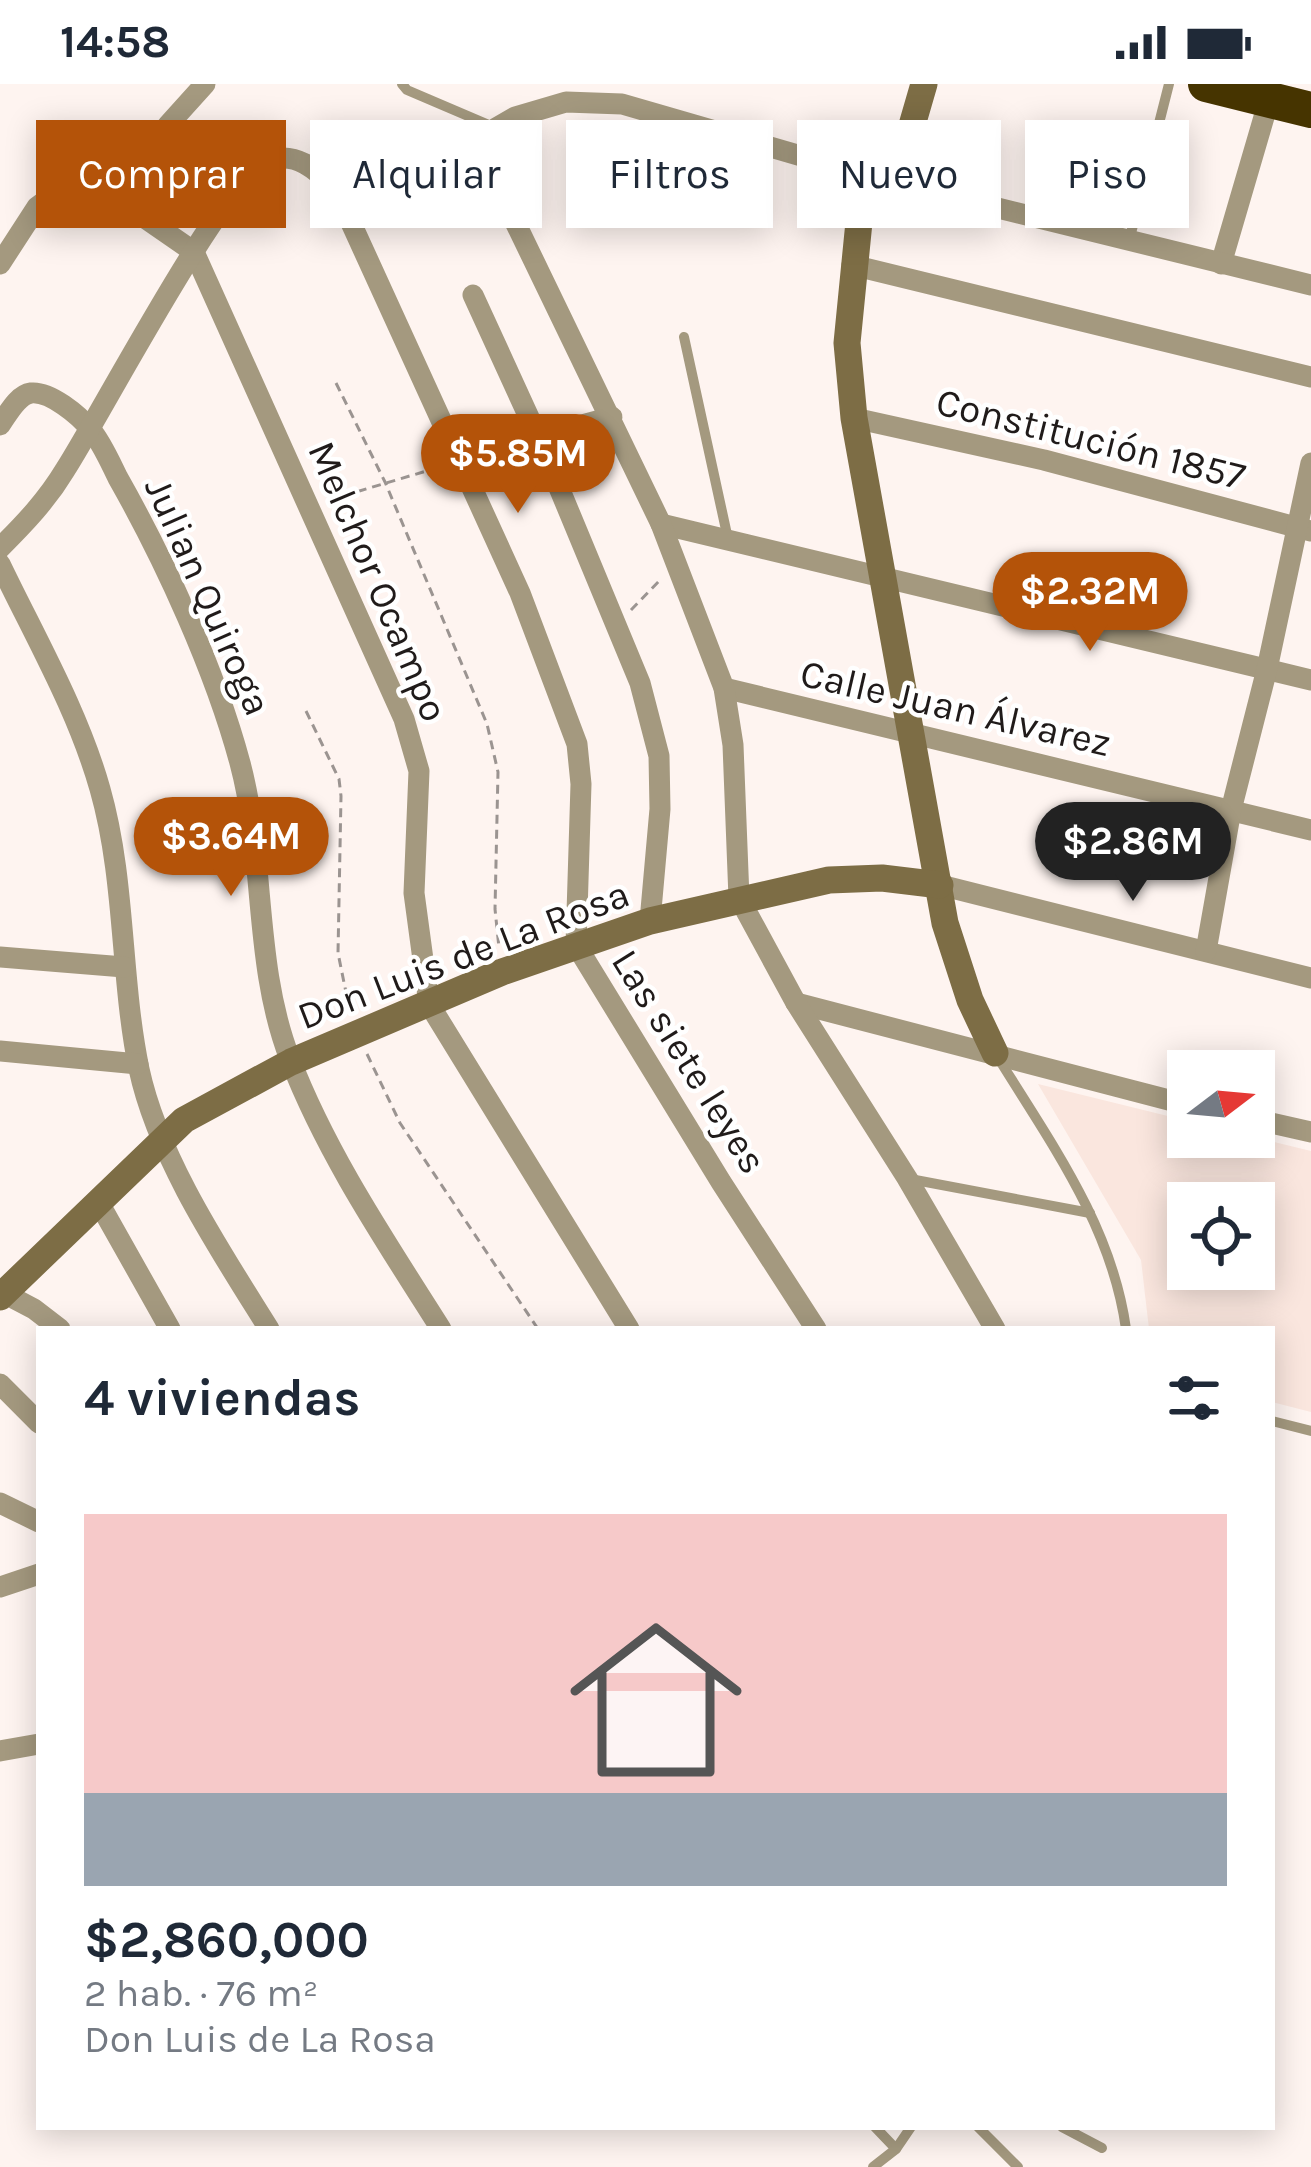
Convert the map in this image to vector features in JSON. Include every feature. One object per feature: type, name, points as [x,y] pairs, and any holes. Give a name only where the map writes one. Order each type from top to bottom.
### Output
[{"type":"highway","points":[[1206,84],[1280,92],[1311,89]]},
{"type":"highway","points":[[1280,92],[1308,119]]},
{"type":"street","points":[[173,120],[205,84]]},
{"type":"street","points":[[914,120],[924,84]]},
{"type":"street","points":[[1221,264],[1280,92]]},
{"type":"street","points":[[516,120],[532,110],[566,102],[600,101],[797,156]]},
{"type":"street","name":"Las siete leyes","points":[[0,548],[36,512],[91,429],[194,252],[252,170],[271,159],[293,158],[317,170],[336,190],[463,461],[554,677],[577,745],[576,945],[815,1326]]},
{"type":"street","points":[[0,264],[36,209]]},
{"type":"street","points":[[1001,209],[1311,285]]},
{"type":"street","points":[[159,228],[194,252]]},
{"type":"street","points":[[519,228],[661,524],[724,688],[733,745],[739,898],[796,1004],[995,1326]]},
{"type":"street","points":[[858,228],[847,343],[854,418],[955,957],[995,1053]]},
{"type":"street","name":"Melchor Ocampo","points":[[194,252],[404,719],[419,771],[414,893],[429,1004],[627,1326]]},
{"type":"street","points":[[852,265],[1311,377]]},
{"type":"street","points":[[473,295],[640,683],[658,756],[660,808],[650,921]]},
{"type":"street","points":[[0,425],[22,395],[37,392],[56,400],[91,429]]},
{"type":"street","points":[[538,437],[612,417]]},
{"type":"street","name":"Constitución 1857","points":[[854,418],[1045,460],[1303,529]]},
{"type":"street","name":"Julian Quiroga","points":[[91,429],[140,516],[203,659],[240,762],[252,814],[267,968],[276,1019],[291,1062],[362,1205],[439,1326]]},
{"type":"street","points":[[1206,951],[1231,810],[1303,529],[1311,463]]},
{"type":"street","points":[[661,524],[1311,680]]},
{"type":"street","points":[[0,564],[100,787],[146,1100],[202,1216],[267,1326]]},
{"type":"street","name":"Calle Juan Álvarez","points":[[724,688],[1311,830]]},
{"type":"street","name":"Don Luis de La Rosa","points":[[2,1293],[184,1120],[221,1097],[502,972],[650,921],[739,898],[829,880],[882,878],[940,885],[1311,978]]},
{"type":"street","points":[[0,957],[124,967]]},
{"type":"street","points":[[796,1004],[1167,1099]]},
{"type":"street","points":[[0,1051],[138,1064]]},
{"type":"street","points":[[1275,1124],[1311,1132]]},
{"type":"street","points":[[99,1203],[168,1326]]},
{"type":"street","points":[[2,1293],[55,1326]]},
{"type":"street","points":[[0,1384],[36,1420]]},
{"type":"street","points":[[0,1503],[36,1521]]},
{"type":"street","points":[[0,1587],[36,1575]]},
{"type":"street","points":[[0,1751],[36,1745]]},
{"type":"lane","points":[[402,84],[463,120]]},
{"type":"lane","points":[[1130,241],[1169,84]]},
{"type":"lane","points":[[684,337],[728,539]]},
{"type":"lane","points":[[995,1053],[1108,1248],[1125,1326]]},
{"type":"lane","points":[[907,1178],[1090,1213]]},
{"type":"lane","points":[[1275,1422],[1311,1431]]},
{"type":"lane","points":[[878,2130],[896,2149]]},
{"type":"lane","points":[[873,2167],[896,2149],[909,2130]]},
{"type":"lane","points":[[981,2130],[1018,2167]]},
{"type":"lane","points":[[1067,2130],[1102,2148]]},
{"type":"path","points":[[336,383],[385,482],[487,724],[498,772],[495,909],[502,972]]},
{"type":"path","points":[[310,506],[463,461]]},
{"type":"path","points":[[618,624],[677,561]]},
{"type":"path","points":[[306,711],[339,779],[338,953],[358,1035],[400,1123],[536,1326]]},
{"type":"shaded area","points":[[1038,1084],[1167,1116],[1167,1158],[1275,1158],[1275,1142],[1311,1151],[1311,1412],[1275,1403],[1275,1326],[1149,1326],[1141,1260]]}]
